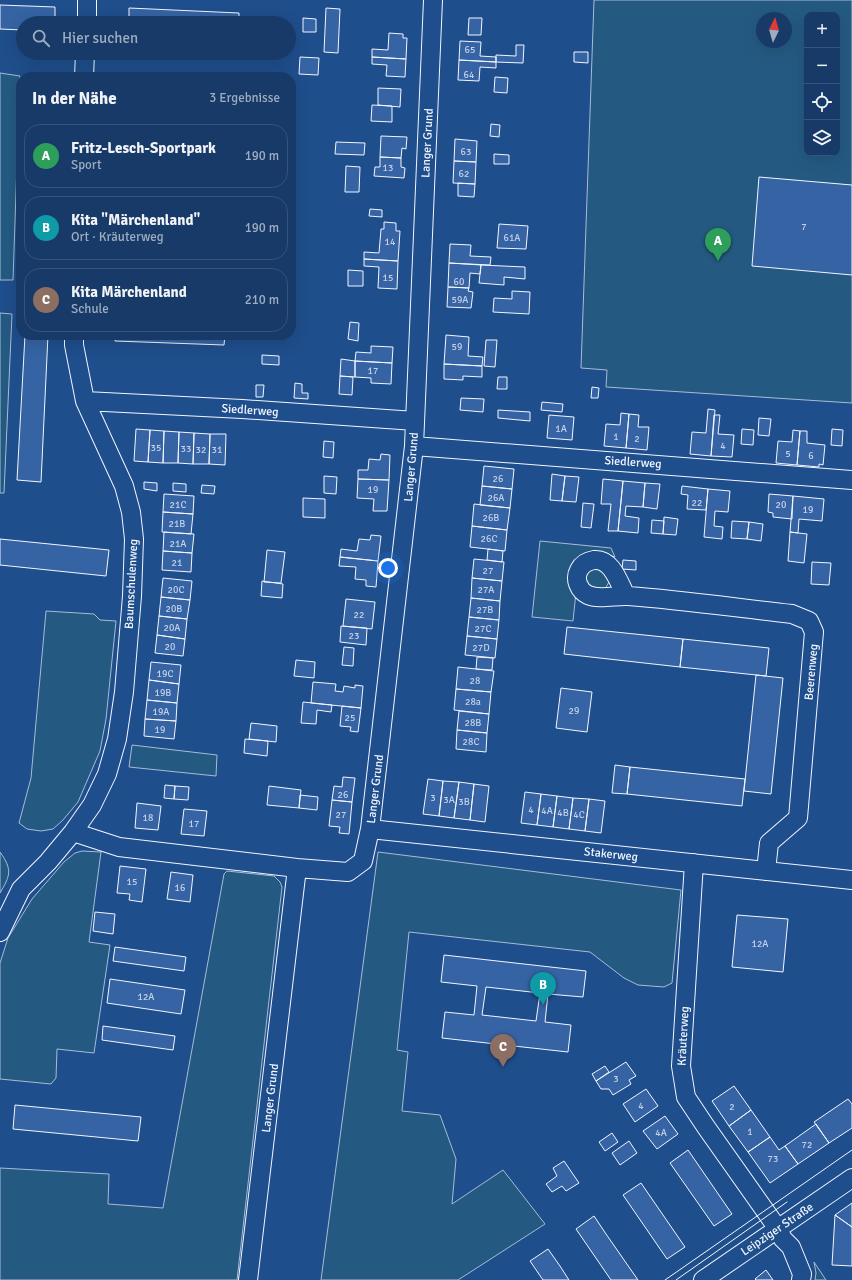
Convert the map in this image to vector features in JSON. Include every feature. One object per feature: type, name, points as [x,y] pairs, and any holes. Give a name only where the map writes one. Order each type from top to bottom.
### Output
[{"type":"street","points":[[87,16],[88,0]]},
{"type":"street","name":"Langer Grund","points":[[73,832],[119,848],[297,868],[348,872],[363,861],[370,829],[414,446],[433,0]]},
{"type":"street","points":[[84,72],[85,60]]},
{"type":"street","name":"Baumschulenweg","points":[[0,932],[21,889],[48,862],[73,832],[92,805],[104,780],[117,740],[124,692],[132,596],[134,539],[131,512],[124,486],[85,401],[74,340]]},
{"type":"street","name":"Siedlerweg","points":[[85,401],[242,409],[415,421]]},
{"type":"street","name":"Siedlerweg","points":[[414,446],[852,480]]},
{"type":"street","name":"Beerenweg","points":[[626,596],[792,614],[809,620],[814,632],[798,818],[769,843],[766,871]]},
{"type":"street","name":"Stakerweg","points":[[370,829],[852,880]]},
{"type":"street","name":"Kräuterweg","points":[[694,863],[681,1066],[686,1097],[778,1229],[783,1239],[791,1247],[802,1274],[802,1280]]},
{"type":"street","name":"Langer Grund","points":[[248,1280],[297,868]]},
{"type":"street","name":"Leipziger Straße","points":[[703,1280],[852,1178]]},
{"type":"shaded area","points":[[594,0],[852,0],[852,403],[606,387],[607,370],[581,368]]},
{"type":"shaded area","points":[[0,73],[16,75],[16,193],[13,280],[0,280]]},
{"type":"shaded area","points":[[0,313],[12,314],[4,493],[0,493]]},
{"type":"shaded area","points":[[540,541],[611,548],[615,557],[603,553],[594,553],[576,592],[573,621],[532,617]]},
{"type":"shaded area","points":[[599,565],[609,582],[605,589],[588,589],[584,573]]},
{"type":"shaded area","points":[[46,611],[94,614],[100,620],[116,621],[106,719],[100,751],[78,802],[63,820],[53,829],[41,831],[27,829],[19,823],[31,778]]},
{"type":"shaded area","points":[[132,745],[217,755],[216,776],[129,767]]},
{"type":"shaded area","points":[[82,851],[101,852],[89,942],[110,945],[94,1053],[57,1049],[56,1078],[51,1084],[0,1079],[0,963],[8,938],[32,899],[64,862],[75,853]]},
{"type":"shaded area","points":[[0,852],[7,864],[9,873],[0,893]]},
{"type":"shaded area","points":[[378,852],[681,890],[672,983],[664,987],[638,985],[624,978],[590,952],[409,932],[397,1050],[408,1052],[402,1111],[440,1115],[456,1159],[452,1204],[503,1170],[545,1224],[458,1280],[321,1280]]},
{"type":"shaded area","points":[[227,871],[274,876],[280,882],[282,887],[237,1280],[0,1280],[0,1168],[109,1174],[108,1204],[163,1208],[224,874]]},
{"type":"shaded area","points":[[814,1262],[826,1280],[815,1280],[816,1273]]},
{"type":"building","points":[[0,5],[55,7],[55,16],[16,16],[16,30],[0,29]]},
{"type":"building","points":[[129,8],[239,13],[239,16],[129,16]]},
{"type":"building","points":[[326,8],[340,9],[338,53],[324,52]]},
{"type":"building","points":[[303,18],[316,19],[316,32],[303,32]]},
{"type":"building","points":[[469,18],[482,18],[481,35],[468,35]]},
{"type":"building","points":[[389,33],[403,34],[403,38],[407,38],[406,59],[372,57],[372,49],[388,50]]},
{"type":"building","points":[[460,41],[481,42],[480,56],[496,57],[496,62],[459,60]]},
{"type":"building","points":[[516,45],[524,45],[523,63],[496,62],[496,55],[516,56]]},
{"type":"building","points":[[574,52],[588,52],[588,63],[574,62]]},
{"type":"building","points":[[300,57],[319,58],[318,75],[299,74]]},
{"type":"building","points":[[372,57],[406,59],[405,77],[386,76],[387,65],[372,64]]},
{"type":"building","points":[[459,60],[496,62],[496,68],[480,67],[479,81],[458,80]]},
{"type":"building","points":[[495,77],[508,78],[507,93],[494,92]]},
{"type":"building","points":[[378,88],[401,89],[400,107],[378,105]]},
{"type":"building","points":[[372,105],[392,106],[392,122],[371,121]]},
{"type":"building","points":[[491,124],[500,125],[499,137],[490,136]]},
{"type":"building","points":[[381,136],[407,137],[406,149],[402,148],[401,158],[380,157]]},
{"type":"building","points":[[455,139],[477,141],[476,162],[454,161]]},
{"type":"building","points":[[336,142],[365,143],[364,155],[335,154]]},
{"type":"building","points":[[494,154],[509,155],[509,164],[494,164]]},
{"type":"building","points":[[380,157],[401,158],[401,167],[405,168],[404,178],[374,176],[375,167],[380,167]]},
{"type":"building","points":[[454,161],[476,162],[475,184],[453,183]]},
{"type":"building","points":[[346,166],[360,167],[359,192],[345,192]]},
{"type":"building","points":[[759,177],[852,185],[852,275],[752,266]]},
{"type":"building","points":[[458,183],[475,184],[474,197],[458,196]]},
{"type":"building","points":[[370,209],[382,210],[382,217],[369,216]]},
{"type":"building","points":[[384,222],[396,223],[396,231],[400,231],[398,261],[364,259],[364,252],[379,253],[381,229],[384,229]]},
{"type":"building","points":[[499,224],[528,226],[526,249],[497,248]]},
{"type":"building","points":[[450,244],[471,245],[470,256],[491,257],[490,265],[449,263]]},
{"type":"building","points":[[364,259],[398,261],[397,289],[378,288],[379,267],[364,266]]},
{"type":"building","points":[[449,263],[481,265],[480,274],[470,273],[469,288],[448,287]]},
{"type":"building","points":[[481,265],[525,267],[525,279],[504,277],[504,285],[479,283]]},
{"type":"building","points":[[348,270],[363,271],[363,286],[348,286]]},
{"type":"building","points":[[448,287],[469,288],[468,291],[473,292],[471,308],[447,307]]},
{"type":"building","points":[[512,291],[530,292],[529,314],[493,312],[494,298],[512,299]]},
{"type":"building","points":[[350,322],[359,323],[358,341],[348,339]]},
{"type":"building","points":[[446,335],[469,337],[468,356],[483,357],[482,366],[444,364]]},
{"type":"building","points":[[25,340],[48,340],[41,482],[17,480]]},
{"type":"building","points":[[115,340],[224,340],[224,345]]},
{"type":"building","points":[[486,340],[497,340],[495,367],[484,366]]},
{"type":"building","points":[[371,346],[393,347],[392,363],[355,361],[356,352],[371,353]]},
{"type":"building","points":[[262,355],[279,356],[279,365],[262,364]]},
{"type":"building","points":[[341,359],[355,361],[355,377],[340,376]]},
{"type":"building","points":[[355,361],[392,363],[391,384],[371,383],[371,378],[355,377]]},
{"type":"building","points":[[444,364],[482,366],[482,377],[463,376],[463,380],[444,379]]},
{"type":"building","points":[[340,376],[353,377],[352,395],[339,394]]},
{"type":"building","points":[[498,377],[507,377],[507,389],[497,389]]},
{"type":"building","points":[[295,383],[302,384],[302,393],[308,393],[308,399],[294,398]]},
{"type":"building","points":[[256,385],[264,385],[263,397],[256,397]]},
{"type":"building","points":[[592,387],[599,388],[598,398],[591,398]]},
{"type":"building","points":[[461,398],[484,399],[483,412],[460,410]]},
{"type":"building","points":[[542,402],[563,404],[562,412],[541,410]]},
{"type":"building","points":[[708,409],[715,410],[711,456],[690,454],[692,432],[706,433]]},
{"type":"building","points":[[498,410],[530,412],[530,421],[498,418]]},
{"type":"building","points":[[621,413],[629,414],[626,448],[604,446],[606,424],[620,425]]},
{"type":"building","points":[[629,414],[639,415],[638,427],[649,427],[647,450],[626,448]]},
{"type":"building","points":[[549,415],[574,417],[572,440],[547,438]]},
{"type":"building","points":[[714,415],[720,415],[718,434],[734,435],[732,457],[711,456]]},
{"type":"building","points":[[759,418],[771,419],[769,436],[758,435]]},
{"type":"building","points":[[136,429],[150,430],[148,462],[134,461]]},
{"type":"building","points":[[742,429],[754,430],[753,445],[741,444]]},
{"type":"building","points":[[832,429],[843,430],[842,446],[831,445]]},
{"type":"building","points":[[150,430],[164,431],[163,463],[148,462]]},
{"type":"building","points":[[793,430],[800,431],[797,465],[776,463],[778,441],[792,442]]},
{"type":"building","points":[[164,431],[179,432],[178,463],[163,463]]},
{"type":"building","points":[[800,431],[807,431],[807,443],[825,445],[823,465],[819,464],[819,467],[797,465]]},
{"type":"building","points":[[179,432],[194,433],[193,464],[178,463]]},
{"type":"building","points":[[194,433],[210,434],[209,464],[193,464]]},
{"type":"building","points":[[210,434],[226,434],[225,465],[209,464]]},
{"type":"building","points":[[324,441],[334,442],[333,458],[323,457]]},
{"type":"building","points":[[381,454],[390,455],[389,480],[358,479],[358,470],[368,470],[369,459],[380,460]]},
{"type":"building","points":[[484,466],[514,469],[512,489],[482,486]]},
{"type":"building","points":[[552,474],[565,476],[562,501],[550,500]]},
{"type":"building","points":[[324,476],[337,477],[336,494],[324,493]]},
{"type":"building","points":[[565,476],[579,477],[576,502],[562,501]]},
{"type":"building","points":[[358,479],[389,480],[387,511],[373,511],[374,499],[357,498]]},
{"type":"building","points":[[603,479],[623,481],[618,531],[608,531],[611,504],[601,504]]},
{"type":"building","points":[[623,481],[645,483],[643,507],[626,506],[625,516],[639,518],[638,533],[618,531]]},
{"type":"building","points":[[144,482],[157,483],[157,491],[144,489]]},
{"type":"building","points":[[173,483],[186,484],[186,492],[173,491]]},
{"type":"building","points":[[645,483],[660,484],[657,509],[643,507]]},
{"type":"building","points":[[202,485],[215,486],[214,494],[201,493]]},
{"type":"building","points":[[482,486],[512,489],[510,508],[480,505]]},
{"type":"building","points":[[682,486],[708,489],[706,510],[687,509],[688,495],[681,494]]},
{"type":"building","points":[[708,489],[730,491],[728,512],[715,511],[714,526],[723,527],[722,539],[704,537]]},
{"type":"building","points":[[164,494],[194,496],[193,514],[163,512]]},
{"type":"building","points":[[769,494],[793,496],[792,519],[773,517],[773,513],[768,512]]},
{"type":"building","points":[[793,496],[824,499],[822,521],[799,519],[798,533],[790,532]]},
{"type":"building","points":[[303,498],[325,499],[325,518],[303,517]]},
{"type":"building","points":[[583,503],[594,504],[591,528],[581,527]]},
{"type":"building","points":[[474,504],[510,508],[507,530],[472,526]]},
{"type":"building","points":[[163,512],[193,514],[191,534],[162,532]]},
{"type":"building","points":[[664,517],[678,519],[676,535],[663,534]]},
{"type":"building","points":[[652,520],[664,521],[663,534],[651,533]]},
{"type":"building","points":[[732,521],[749,522],[747,539],[731,538]]},
{"type":"building","points":[[749,522],[763,524],[761,541],[747,539]]},
{"type":"building","points":[[472,526],[507,530],[505,551],[470,547]]},
{"type":"building","points":[[164,532],[194,534],[192,553],[163,551]]},
{"type":"building","points":[[790,532],[807,534],[804,563],[788,561]]},
{"type":"building","points":[[371,535],[381,536],[378,561],[340,557],[341,549],[357,551],[359,539],[370,540]]},
{"type":"building","points":[[0,539],[109,550],[106,576],[0,565]]},
{"type":"building","points":[[488,549],[503,551],[502,562],[487,560]]},
{"type":"building","points":[[267,550],[285,552],[281,583],[264,582]]},
{"type":"building","points":[[163,551],[192,553],[191,572],[162,570]]},
{"type":"building","points":[[340,557],[378,561],[376,587],[366,586],[366,580],[355,579],[356,567],[339,566]]},
{"type":"building","points":[[474,559],[504,562],[502,581],[472,578]]},
{"type":"building","points":[[623,560],[636,561],[636,570],[622,569]]},
{"type":"building","points":[[812,562],[831,563],[829,585],[811,584]]},
{"type":"building","points":[[163,578],[192,581],[190,600],[161,597]]},
{"type":"building","points":[[472,578],[502,581],[500,601],[471,598]]},
{"type":"building","points":[[262,581],[283,584],[282,598],[261,596]]},
{"type":"building","points":[[161,597],[190,600],[187,619],[159,616]]},
{"type":"building","points":[[471,598],[500,601],[499,620],[469,617]]},
{"type":"building","points":[[346,599],[375,602],[372,629],[343,626]]},
{"type":"building","points":[[159,616],[187,619],[185,639],[157,635]]},
{"type":"building","points":[[469,617],[499,620],[497,639],[467,636]]},
{"type":"building","points":[[341,626],[367,628],[366,645],[340,642]]},
{"type":"building","points":[[567,627],[683,639],[680,667],[564,654]]},
{"type":"building","points":[[157,635],[185,639],[183,656],[155,653]]},
{"type":"building","points":[[467,636],[497,639],[495,658],[465,655]]},
{"type":"building","points":[[683,639],[769,648],[766,676],[680,667]]},
{"type":"building","points":[[344,647],[354,648],[353,666],[342,665]]},
{"type":"building","points":[[477,657],[493,658],[492,670],[476,669]]},
{"type":"building","points":[[296,660],[315,662],[314,678],[294,676]]},
{"type":"building","points":[[151,662],[181,665],[179,684],[149,680]]},
{"type":"building","points":[[458,667],[494,671],[491,692],[456,689]]},
{"type":"building","points":[[756,675],[783,678],[771,794],[744,791]]},
{"type":"building","points":[[149,680],[179,684],[177,703],[147,700]]},
{"type":"building","points":[[313,682],[336,684],[335,691],[343,692],[344,686],[355,688],[355,685],[363,686],[361,708],[311,703]]},
{"type":"building","points":[[561,688],[592,692],[587,732],[556,728]]},
{"type":"building","points":[[456,689],[491,692],[489,714],[454,710]]},
{"type":"building","points":[[147,700],[177,703],[176,721],[145,719]]},
{"type":"building","points":[[303,702],[332,705],[331,712],[317,710],[316,724],[301,723]]},
{"type":"building","points":[[342,706],[361,708],[358,732],[350,731],[351,727],[340,726]]},
{"type":"building","points":[[459,711],[489,714],[487,733],[457,730]]},
{"type":"building","points":[[145,719],[176,721],[174,739],[144,736]]},
{"type":"building","points":[[251,723],[277,726],[276,742],[249,739]]},
{"type":"building","points":[[457,730],[487,733],[486,752],[456,749]]},
{"type":"building","points":[[245,739],[268,741],[267,756],[244,753]]},
{"type":"building","points":[[615,765],[630,767],[627,794],[612,793]]},
{"type":"building","points":[[630,767],[745,779],[742,806],[627,794]]},
{"type":"building","points":[[343,777],[355,778],[352,802],[332,800],[334,786],[342,787]]},
{"type":"building","points":[[428,779],[443,781],[439,816],[423,814]]},
{"type":"building","points":[[443,781],[459,782],[454,818],[439,816]]},
{"type":"building","points":[[459,782],[474,784],[470,820],[454,818]]},
{"type":"building","points":[[474,784],[489,786],[485,822],[470,820]]},
{"type":"building","points":[[165,785],[175,786],[174,799],[164,798]]},
{"type":"building","points":[[175,786],[189,787],[188,800],[174,799]]},
{"type":"building","points":[[269,786],[301,790],[299,808],[267,805]]},
{"type":"building","points":[[525,792],[541,794],[537,825],[521,823]]},
{"type":"building","points":[[541,794],[557,796],[553,827],[537,825]]},
{"type":"building","points":[[300,795],[318,797],[317,810],[299,808]]},
{"type":"building","points":[[557,796],[573,798],[569,829],[553,827]]},
{"type":"building","points":[[573,798],[589,799],[585,831],[569,829]]},
{"type":"building","points":[[589,799],[605,801],[601,833],[585,831]]},
{"type":"building","points":[[332,800],[352,802],[349,834],[339,833],[340,827],[329,826]]},
{"type":"building","points":[[137,803],[161,806],[158,830],[135,828]]},
{"type":"building","points":[[184,809],[207,811],[204,836],[181,834]]},
{"type":"building","points":[[120,866],[146,869],[142,902],[129,900],[130,894],[117,893]]},
{"type":"building","points":[[171,872],[193,875],[190,902],[167,899]]},
{"type":"building","points":[[95,912],[115,914],[113,934],[93,931]]},
{"type":"building","points":[[737,915],[788,919],[783,972],[732,967]]},
{"type":"building","points":[[115,947],[186,957],[184,971],[113,961]]},
{"type":"building","points":[[444,955],[586,971],[583,997],[548,994],[545,1022],[571,1025],[568,1052],[442,1038],[445,1012],[474,1015],[477,986],[441,982]],"holes":[[[486,987],[540,993],[536,1021],[482,1015]]]},
{"type":"building","points":[[110,979],[185,990],[181,1014],[107,1003]]},
{"type":"building","points":[[103,1026],[175,1036],[173,1050],[102,1040]]},
{"type":"building","points":[[626,1062],[636,1076],[629,1080],[631,1084],[613,1095],[609,1089],[601,1089],[596,1081]]},
{"type":"building","points":[[605,1066],[609,1072],[596,1081],[592,1074]]},
{"type":"building","points":[[734,1086],[751,1110],[729,1126],[712,1101]]},
{"type":"building","points":[[646,1089],[658,1106],[635,1122],[623,1104]]},
{"type":"building","points":[[848,1099],[852,1104],[852,1128],[829,1143],[814,1122]]},
{"type":"building","points":[[15,1105],[141,1117],[138,1141],[13,1129]]},
{"type":"building","points":[[751,1110],[770,1137],[748,1152],[729,1126]]},
{"type":"building","points":[[665,1116],[678,1134],[657,1149],[643,1131]]},
{"type":"building","points":[[816,1124],[829,1143],[798,1164],[785,1146]]},
{"type":"building","points":[[612,1133],[618,1142],[605,1151],[599,1142]]},
{"type":"building","points":[[770,1137],[779,1150],[785,1146],[798,1164],[770,1183],[748,1152]]},
{"type":"building","points":[[629,1141],[637,1153],[620,1165],[612,1153]]},
{"type":"building","points":[[688,1150],[732,1214],[714,1226],[670,1163]]},
{"type":"building","points":[[564,1161],[579,1183],[566,1191],[562,1186],[552,1192],[546,1184],[557,1176],[553,1168]]},
{"type":"building","points":[[641,1183],[685,1247],[667,1259],[623,1195]]},
{"type":"building","points":[[852,1203],[852,1227],[835,1215]]},
{"type":"building","points":[[835,1215],[852,1227],[852,1266],[832,1265]]},
{"type":"building","points":[[594,1216],[638,1280],[611,1280],[576,1229]]},
{"type":"building","points":[[548,1249],[569,1280],[543,1280],[530,1261]]},
{"type":"building","points":[[766,1270],[773,1280],[755,1279]]},
{"type":"tram line","points":[[665,1280],[852,1150]]},
{"type":"tram line","points":[[676,1280],[787,1202]]},
{"type":"place","name":"Fritz-Lesch-Sportpark","points":[[718,261]]},
{"type":"place","name":"Kita \"Märchenland\"","points":[[543,1005]]},
{"type":"place","name":"Kita Märchenland","points":[[503,1067]]}]
